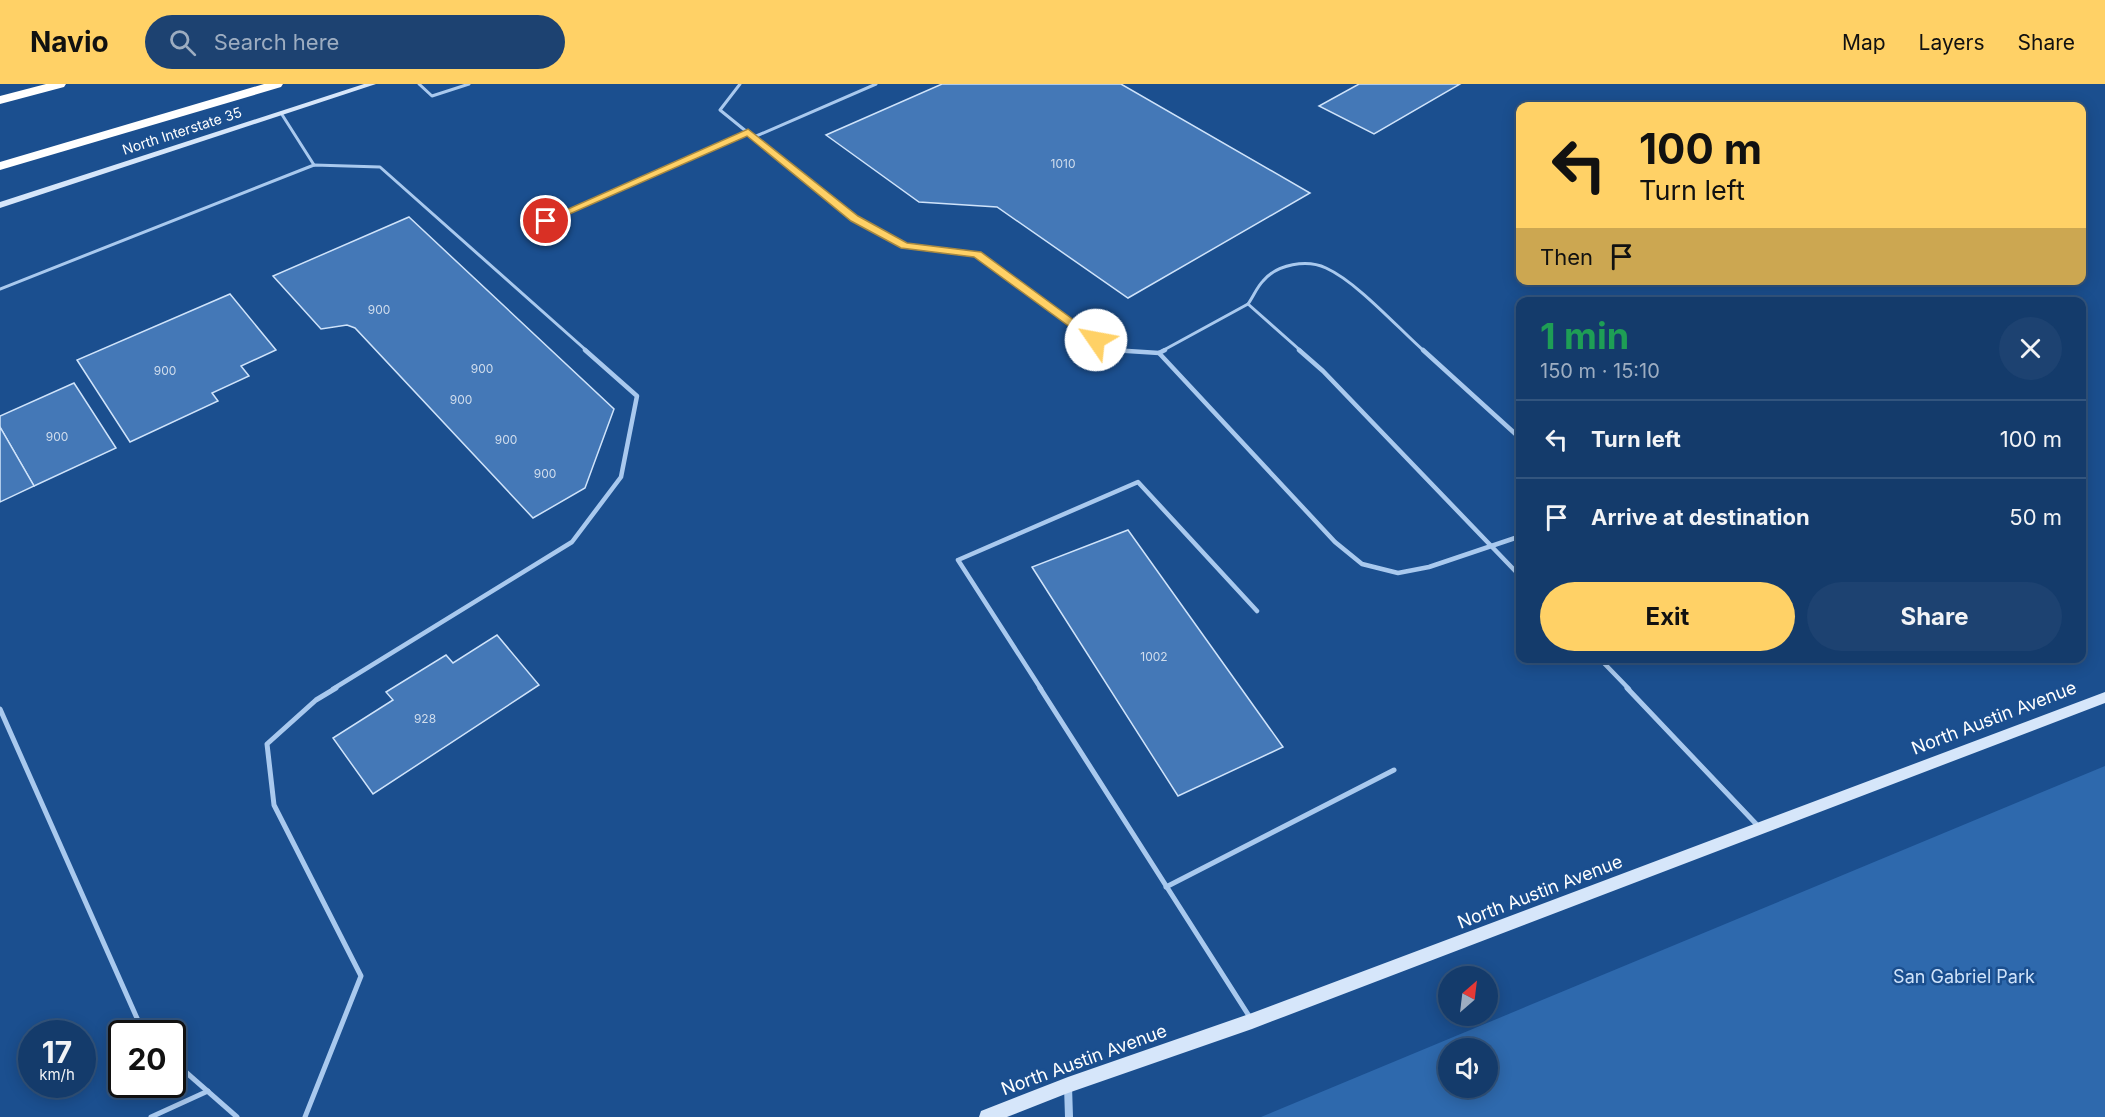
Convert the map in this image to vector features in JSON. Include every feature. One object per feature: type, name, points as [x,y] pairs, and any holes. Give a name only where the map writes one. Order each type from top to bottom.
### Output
[{"type":"highway","points":[[0,100],[60,84]]},
{"type":"highway","points":[[0,166],[278,84]]},
{"type":"main road","name":"North Interstate 35","points":[[0,205],[372,84]]},
{"type":"main road","name":"North Austin Avenue","points":[[987,1117],[1068,1085],[1252,1021],[2105,697]]},
{"type":"street","points":[[1068,1085],[1068,1117]]},
{"type":"lane","points":[[419,84],[432,96],[469,84]]},
{"type":"lane","points":[[740,84],[720,110],[854,219],[904,245],[977,254],[1078,329],[1114,351],[1159,353],[1248,304],[1263,280],[1278,269],[1298,263],[1325,267],[1348,282],[1516,434]]},
{"type":"lane","points":[[754,137],[876,84]]},
{"type":"lane","points":[[281,113],[314,165]]},
{"type":"lane","points":[[546,221],[748,132]]},
{"type":"lane","points":[[0,290],[314,165],[380,166],[637,396],[621,477],[572,542],[316,700],[267,744],[274,805],[361,976],[305,1117]]},
{"type":"lane","points":[[1248,304],[1323,371],[1516,572]]},
{"type":"lane","points":[[1159,353],[1335,542],[1362,564],[1398,573],[1429,567],[1516,538]]},
{"type":"lane","points":[[1252,1021],[958,560],[1138,482],[1257,611]]},
{"type":"lane","points":[[1604,663],[1760,829]]},
{"type":"lane","points":[[0,710],[138,1020]]},
{"type":"lane","points":[[1166,887],[1394,770]]},
{"type":"lane","points":[[186,1072],[237,1117]]},
{"type":"lane","points":[[151,1117],[208,1091]]},
{"type":"green space","name":"San Gabriel Park","points":[[2105,766],[2105,1117],[1261,1117],[1438,1043],[1438,1098],[1498,1098],[1498,1038],[1451,1038],[1480,1026],[1498,1026],[1498,1018]]},
{"type":"building","points":[[942,84],[1121,84],[1310,193],[1128,298],[997,207],[919,202],[826,135]]},
{"type":"building","points":[[1359,84],[1460,84],[1374,134],[1319,106]]},
{"type":"building","points":[[409,217],[614,409],[585,488],[533,518],[355,328],[347,325],[321,329],[273,276]]},
{"type":"building","points":[[230,294],[276,350],[241,366],[249,376],[212,393],[218,401],[130,442],[77,360]]},
{"type":"building","points":[[74,383],[116,448],[34,486],[0,427],[0,416]]},
{"type":"building","points":[[0,427],[34,486],[0,502]]},
{"type":"building","points":[[1128,530],[1283,747],[1178,796],[1032,567]]},
{"type":"building","points":[[497,635],[539,685],[373,794],[333,738],[393,700],[386,692],[446,655],[453,663]]},
{"type":"route","points":[[546,221],[748,132],[854,219],[904,245],[977,254],[1096,340]]}]
